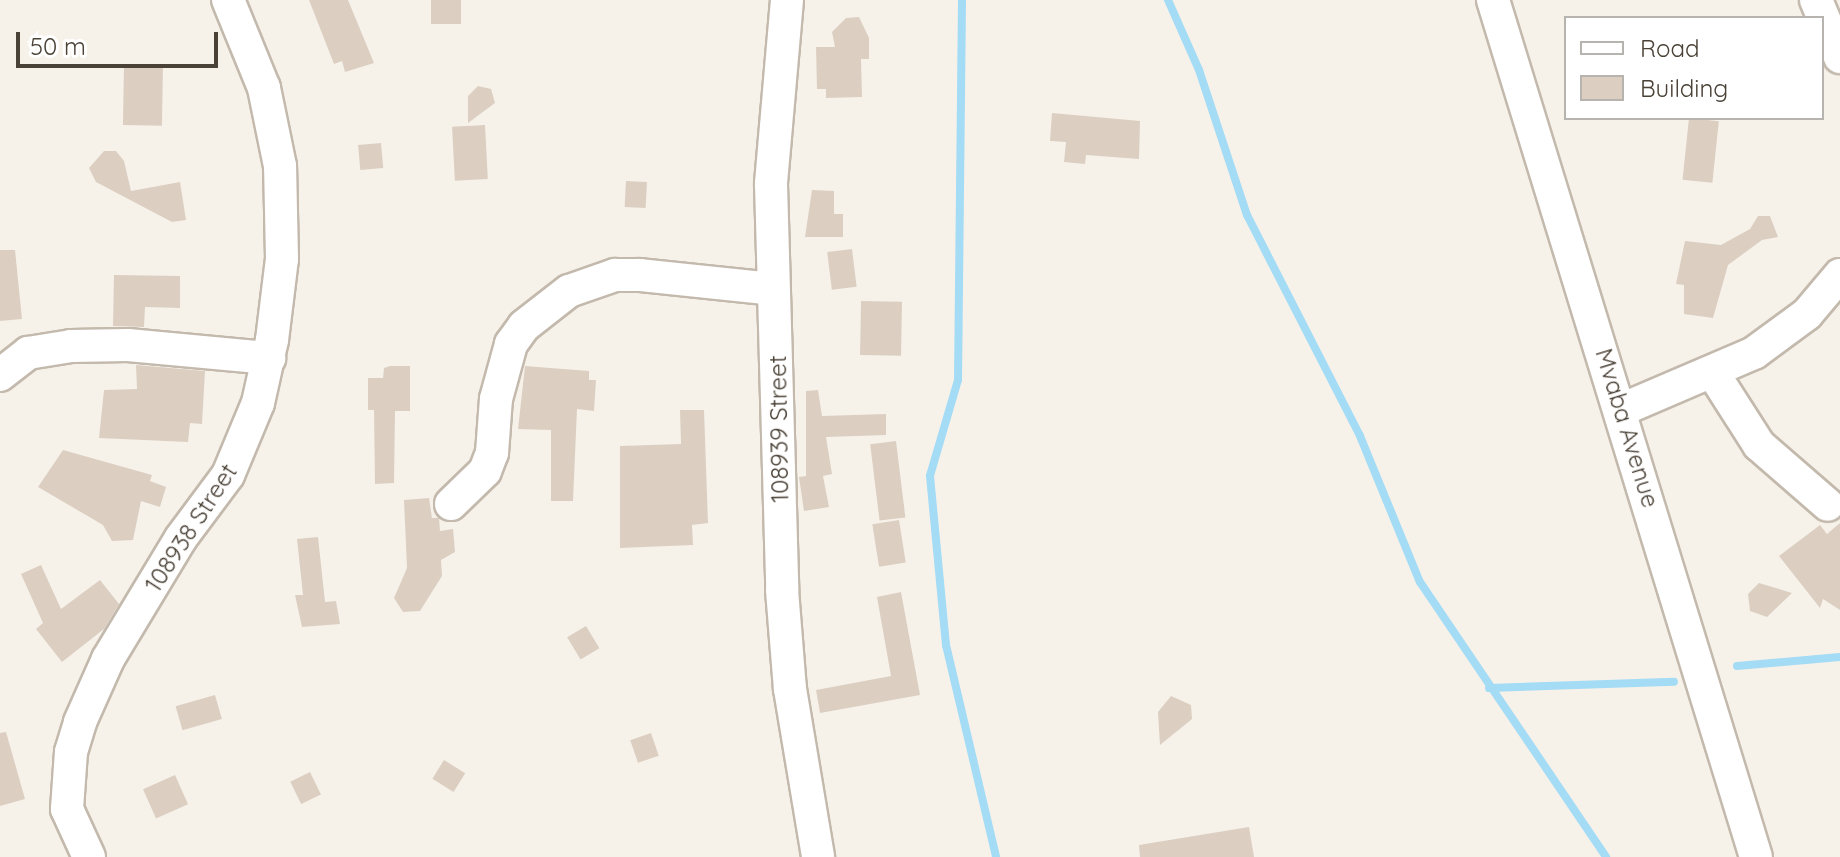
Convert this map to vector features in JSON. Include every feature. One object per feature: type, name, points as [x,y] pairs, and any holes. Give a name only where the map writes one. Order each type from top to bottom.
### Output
[{"type":"street","name":"108938 Street","points":[[89,857],[67,809],[71,752],[80,722],[108,659],[181,538],[228,475],[258,403],[269,358],[282,259],[280,166],[264,88],[228,0]]},
{"type":"street","name":"108939 Street","points":[[787,0],[771,184],[785,641],[818,857]]},
{"type":"street","name":"Mvaba Avenue","points":[[1493,0],[1756,857]]},
{"type":"street","points":[[1824,19],[1840,57]]},
{"type":"street","points":[[451,504],[485,471],[492,453],[496,399],[511,344],[524,326],[569,291],[615,275],[773,289]]},
{"type":"street","points":[[1621,410],[1754,353],[1807,314],[1840,275]]},
{"type":"street","points":[[1807,314],[1840,313]]},
{"type":"street","points":[[0,375],[28,353],[71,346],[269,358]]},
{"type":"street","points":[[1713,373],[1759,445],[1828,505]]},
{"type":"building","points":[[309,0],[348,0],[374,63],[345,72],[342,61],[334,64]]},
{"type":"building","points":[[431,0],[461,0],[461,24],[431,24]]},
{"type":"building","points":[[859,17],[869,38],[869,59],[861,59],[862,97],[826,98],[826,89],[817,89],[816,47],[835,47],[832,32],[846,18]]},
{"type":"building","points":[[124,65],[163,66],[162,126],[123,125]]},
{"type":"building","points":[[478,86],[491,89],[495,103],[468,123],[468,96]]},
{"type":"building","points":[[1052,113],[1140,121],[1139,159],[1086,155],[1085,164],[1064,162],[1066,142],[1050,141]]},
{"type":"building","points":[[1689,120],[1719,121],[1712,183],[1683,180]]},
{"type":"building","points":[[485,125],[488,179],[455,181],[452,127]]},
{"type":"building","points":[[381,143],[383,168],[360,170],[358,145]]},
{"type":"building","points":[[104,151],[116,151],[124,161],[131,191],[180,182],[186,220],[172,222],[96,182],[89,168]]},
{"type":"building","points":[[626,181],[647,182],[646,208],[625,207]]},
{"type":"building","points":[[812,190],[834,191],[834,214],[843,214],[843,237],[805,237]]},
{"type":"building","points":[[1758,216],[1770,216],[1778,237],[1762,240],[1728,265],[1713,318],[1684,314],[1684,285],[1676,284],[1685,241],[1721,245],[1750,229]]},
{"type":"building","points":[[852,249],[857,287],[832,290],[827,252]]},
{"type":"building","points":[[0,250],[15,250],[22,319],[0,321]]},
{"type":"building","points":[[114,275],[180,276],[180,308],[145,307],[144,327],[113,326]]},
{"type":"building","points":[[861,301],[902,302],[901,356],[860,355]]},
{"type":"building","points":[[136,365],[205,371],[202,424],[190,423],[188,442],[99,438],[104,390],[137,389]]},
{"type":"building","points":[[410,366],[410,411],[395,411],[394,483],[375,484],[374,410],[368,410],[368,378],[383,378],[384,368]]},
{"type":"building","points":[[525,366],[589,371],[589,380],[596,380],[594,411],[577,409],[573,501],[551,501],[551,430],[518,429]]},
{"type":"building","points":[[818,390],[822,416],[886,414],[886,435],[826,437],[832,474],[823,476],[829,507],[804,511],[799,477],[806,476],[806,391]]},
{"type":"building","points":[[680,410],[704,410],[708,523],[692,525],[693,545],[620,548],[620,446],[681,444]]},
{"type":"building","points":[[896,441],[905,517],[880,521],[870,444]]},
{"type":"building","points":[[63,450],[152,475],[150,481],[166,487],[160,507],[141,501],[133,540],[112,541],[103,525],[38,487]]},
{"type":"building","points":[[429,498],[432,518],[439,518],[440,531],[453,529],[455,552],[441,560],[442,576],[420,611],[403,612],[394,598],[407,568],[404,500]]},
{"type":"building","points":[[899,520],[906,562],[879,567],[872,524]]},
{"type":"building","points":[[1840,523],[1840,610],[1823,599],[1820,608],[1779,556],[1820,525],[1827,534]]},
{"type":"building","points":[[318,537],[325,602],[336,601],[340,624],[302,627],[295,595],[303,595],[297,539]]},
{"type":"building","points":[[41,565],[61,609],[100,580],[119,604],[104,629],[62,662],[36,629],[43,623],[21,574]]},
{"type":"building","points":[[1759,583],[1792,593],[1767,617],[1750,611],[1748,594]]},
{"type":"building","points":[[901,592],[920,695],[820,713],[816,690],[891,676],[877,597]]},
{"type":"building","points":[[586,626],[599,648],[581,660],[567,637]]},
{"type":"building","points":[[215,695],[222,719],[182,730],[176,706]]},
{"type":"building","points":[[1171,696],[1191,705],[1192,719],[1160,745],[1158,712]]},
{"type":"building","points":[[6,732],[25,799],[0,806],[0,733]]},
{"type":"building","points":[[651,733],[659,756],[638,763],[630,740]]},
{"type":"building","points":[[444,760],[465,773],[454,792],[432,779]]},
{"type":"building","points":[[310,772],[321,794],[301,804],[290,782]]},
{"type":"building","points":[[175,775],[188,804],[156,818],[143,789]]},
{"type":"building","points":[[1249,827],[1254,857],[1140,857],[1139,845]]},
{"type":"waterway","points":[[962,0],[958,380],[930,476],[946,645],[996,857]]},
{"type":"waterway","points":[[1168,0],[1199,70],[1247,215],[1360,436],[1420,582],[1606,857]]},
{"type":"waterway","points":[[1737,666],[1840,657]]},
{"type":"waterway","points":[[1489,688],[1674,682]]}]
